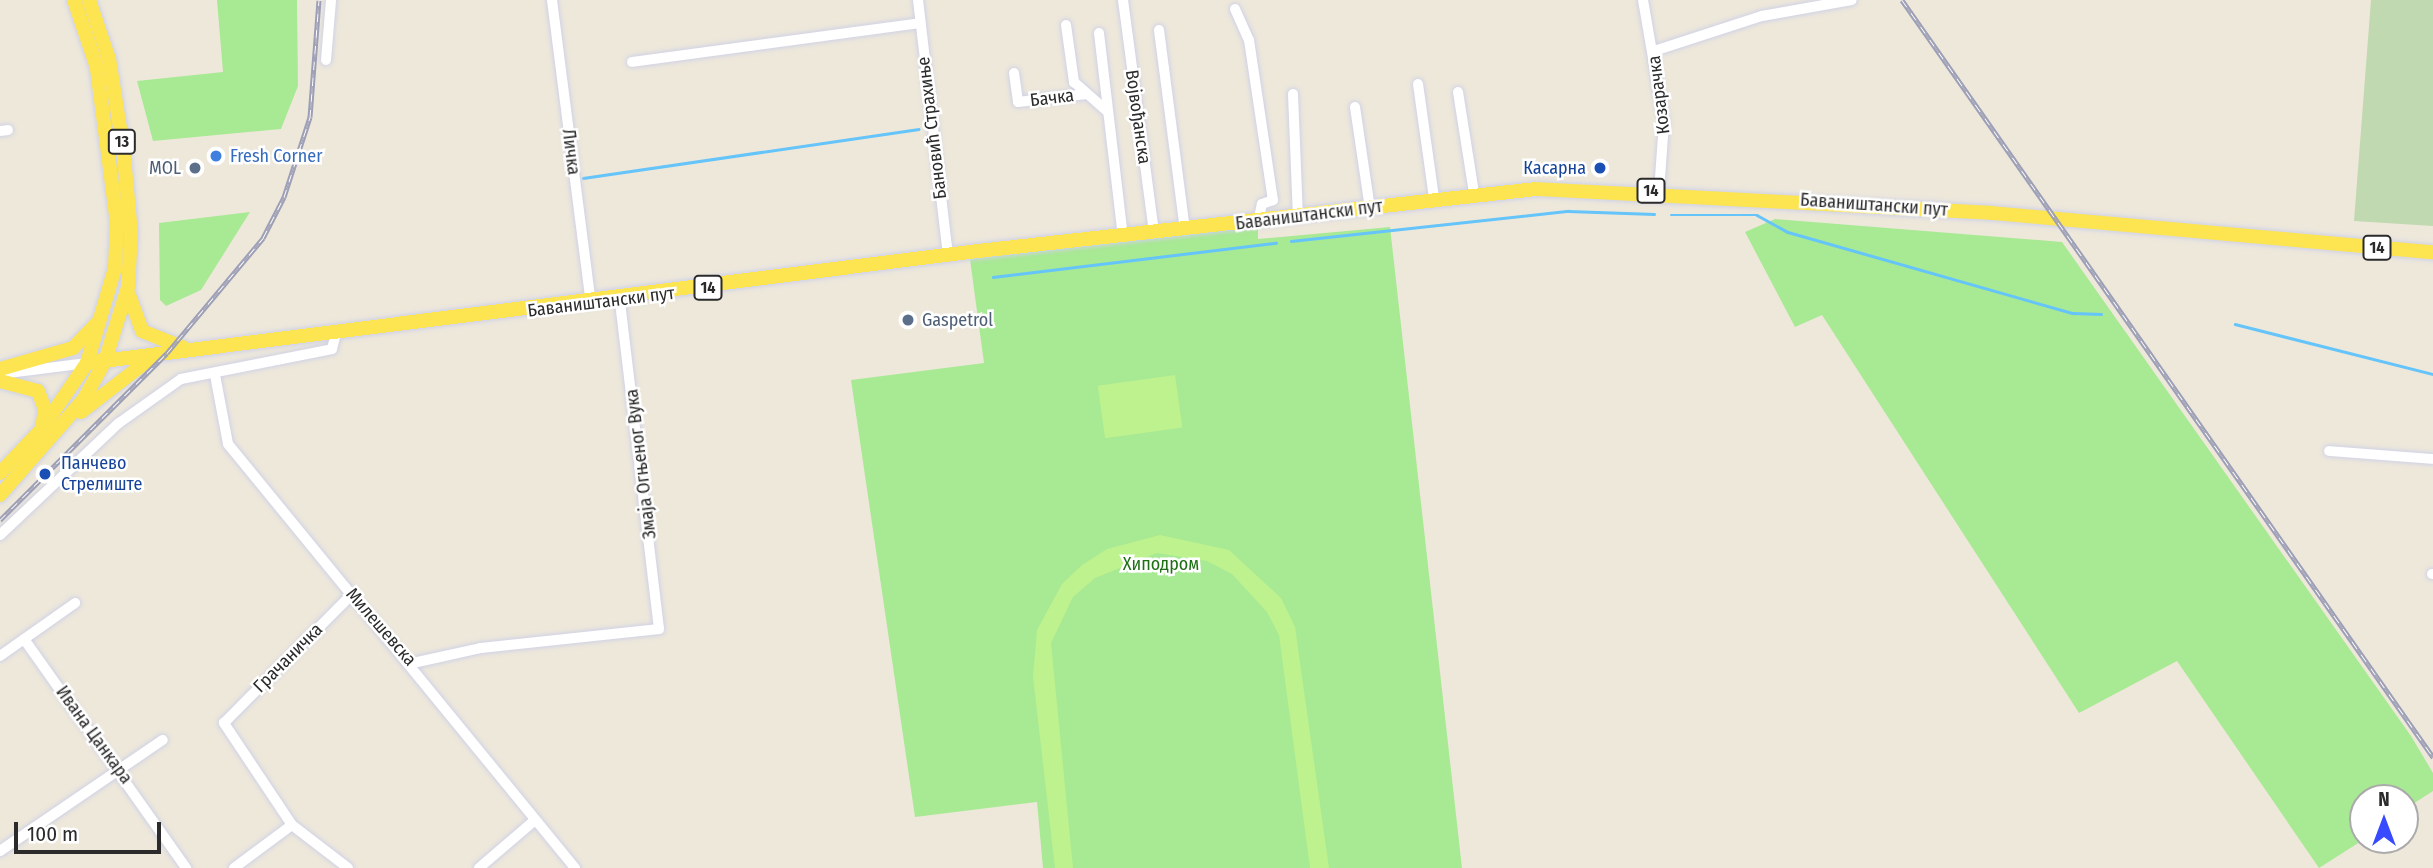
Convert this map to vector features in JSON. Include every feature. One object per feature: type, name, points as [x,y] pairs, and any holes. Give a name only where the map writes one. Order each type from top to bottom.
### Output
[{"type":"main road","name":"13","points":[[0,473],[41,430],[87,363],[110,293],[114,198],[97,68],[74,0]]},
{"type":"main road","name":"13","points":[[0,495],[65,424],[105,361],[128,287],[131,233],[123,147],[106,49],[89,0]]},
{"type":"main road","name":"Баваништански пут","points":[[190,349],[620,300],[948,255],[1185,230],[1474,193],[1659,191],[2433,252]]},
{"type":"main road","points":[[128,287],[142,331],[190,349]]},
{"type":"main road","points":[[0,372],[72,348],[97,325],[110,293]]},
{"type":"main road","name":"14","points":[[87,363],[190,349]]},
{"type":"main road","points":[[65,424],[158,354]]},
{"type":"main road","points":[[0,381],[38,391],[45,409],[41,430]]},
{"type":"street","points":[[326,60],[331,0]]},
{"type":"street","name":"Личка","points":[[552,0],[591,303]]},
{"type":"street","name":"Бановић Страхиње","points":[[918,0],[948,255]]},
{"type":"street","name":"Војвођанска","points":[[1123,0],[1154,233]]},
{"type":"street","name":"Козарачка","points":[[1643,0],[1654,51],[1664,122],[1659,191]]},
{"type":"street","points":[[1654,51],[1762,16],[1852,0]]},
{"type":"street","points":[[1235,9],[1249,40],[1273,200],[1262,204],[1258,221]]},
{"type":"street","points":[[632,62],[920,23]]},
{"type":"street","points":[[1066,25],[1074,82],[1108,112]]},
{"type":"street","points":[[1159,30],[1185,230]]},
{"type":"street","points":[[1099,33],[1123,237]]},
{"type":"street","name":"Бачка","points":[[1014,73],[1018,102],[1087,94]]},
{"type":"street","points":[[1418,84],[1434,198]]},
{"type":"street","points":[[1458,92],[1474,193]]},
{"type":"street","points":[[1293,94],[1298,216]]},
{"type":"street","points":[[1355,107],[1370,208]]},
{"type":"street","name":"Змаја Огњеног Вука","points":[[413,663],[481,648],[659,629],[620,300]]},
{"type":"street","points":[[0,535],[119,423],[200,372],[215,375],[331,349],[336,333]]},
{"type":"street","points":[[0,372],[87,363]]},
{"type":"street","name":"Милешевска","points":[[215,375],[229,444],[413,663],[575,868]]},
{"type":"street","points":[[2329,451],[2433,459]]},
{"type":"street","name":"Грачаничка","points":[[292,825],[224,723],[352,593]]},
{"type":"street","points":[[0,656],[75,603]]},
{"type":"street","name":"Ивана Цанкара","points":[[24,639],[120,770],[186,868]]},
{"type":"street","points":[[0,851],[163,740]]},
{"type":"street","points":[[479,868],[535,820]]},
{"type":"street","points":[[234,868],[292,825],[348,868]]},
{"type":"green space","points":[[217,0],[297,0],[298,86],[281,129],[153,141],[137,81],[223,72]]},
{"type":"green space","points":[[2371,0],[2433,0],[2433,226],[2354,221]]},
{"type":"green space","points":[[250,212],[201,290],[166,306],[160,300],[159,223]]},
{"type":"green space","points":[[1775,219],[2062,242],[2411,736],[2433,773],[2433,791],[2419,800],[2419,784],[2349,784],[2349,849],[2319,868],[2177,661],[2079,713],[1822,315],[1795,327],[1745,232]]},
{"type":"green space","name":"Хиподром","points":[[1258,221],[1258,239],[1390,227],[1462,868],[1043,868],[1037,802],[915,817],[851,380],[984,363],[969,252]]},
{"type":"green space","points":[[1175,375],[1182,427],[1105,438],[1098,386]]},
{"type":"green space","points":[[1160,535],[1229,550],[1281,598],[1295,627],[1329,868],[1310,868],[1279,635],[1267,612],[1232,574],[1207,561],[1157,553],[1095,578],[1073,597],[1051,643],[1073,868],[1055,868],[1033,677],[1037,630],[1062,584],[1082,565],[1107,549]]},
{"type":"waterway","points":[[583,178],[918,129]]},
{"type":"waterway","points":[[1291,241],[1568,211],[1654,214]]},
{"type":"waterway","points":[[1671,215],[1757,215],[1788,232],[2073,313],[2101,314]]},
{"type":"waterway","points":[[993,277],[1276,243]]},
{"type":"waterway","points":[[2235,324],[2433,374]]},
{"type":"railway","points":[[0,520],[167,353],[263,238],[284,197],[310,117],[319,0]]},
{"type":"railway","points":[[1902,0],[2433,757]]},
{"type":"place","name":"Fresh Corner","points":[[216,156]]},
{"type":"place","name":"MOL","points":[[195,168]]},
{"type":"place","name":"Касарна","points":[[1600,168]]},
{"type":"place","name":"Gaspetrol","points":[[908,320]]},
{"type":"place","name":"Панчево Стрелиште","points":[[45,474]]}]
